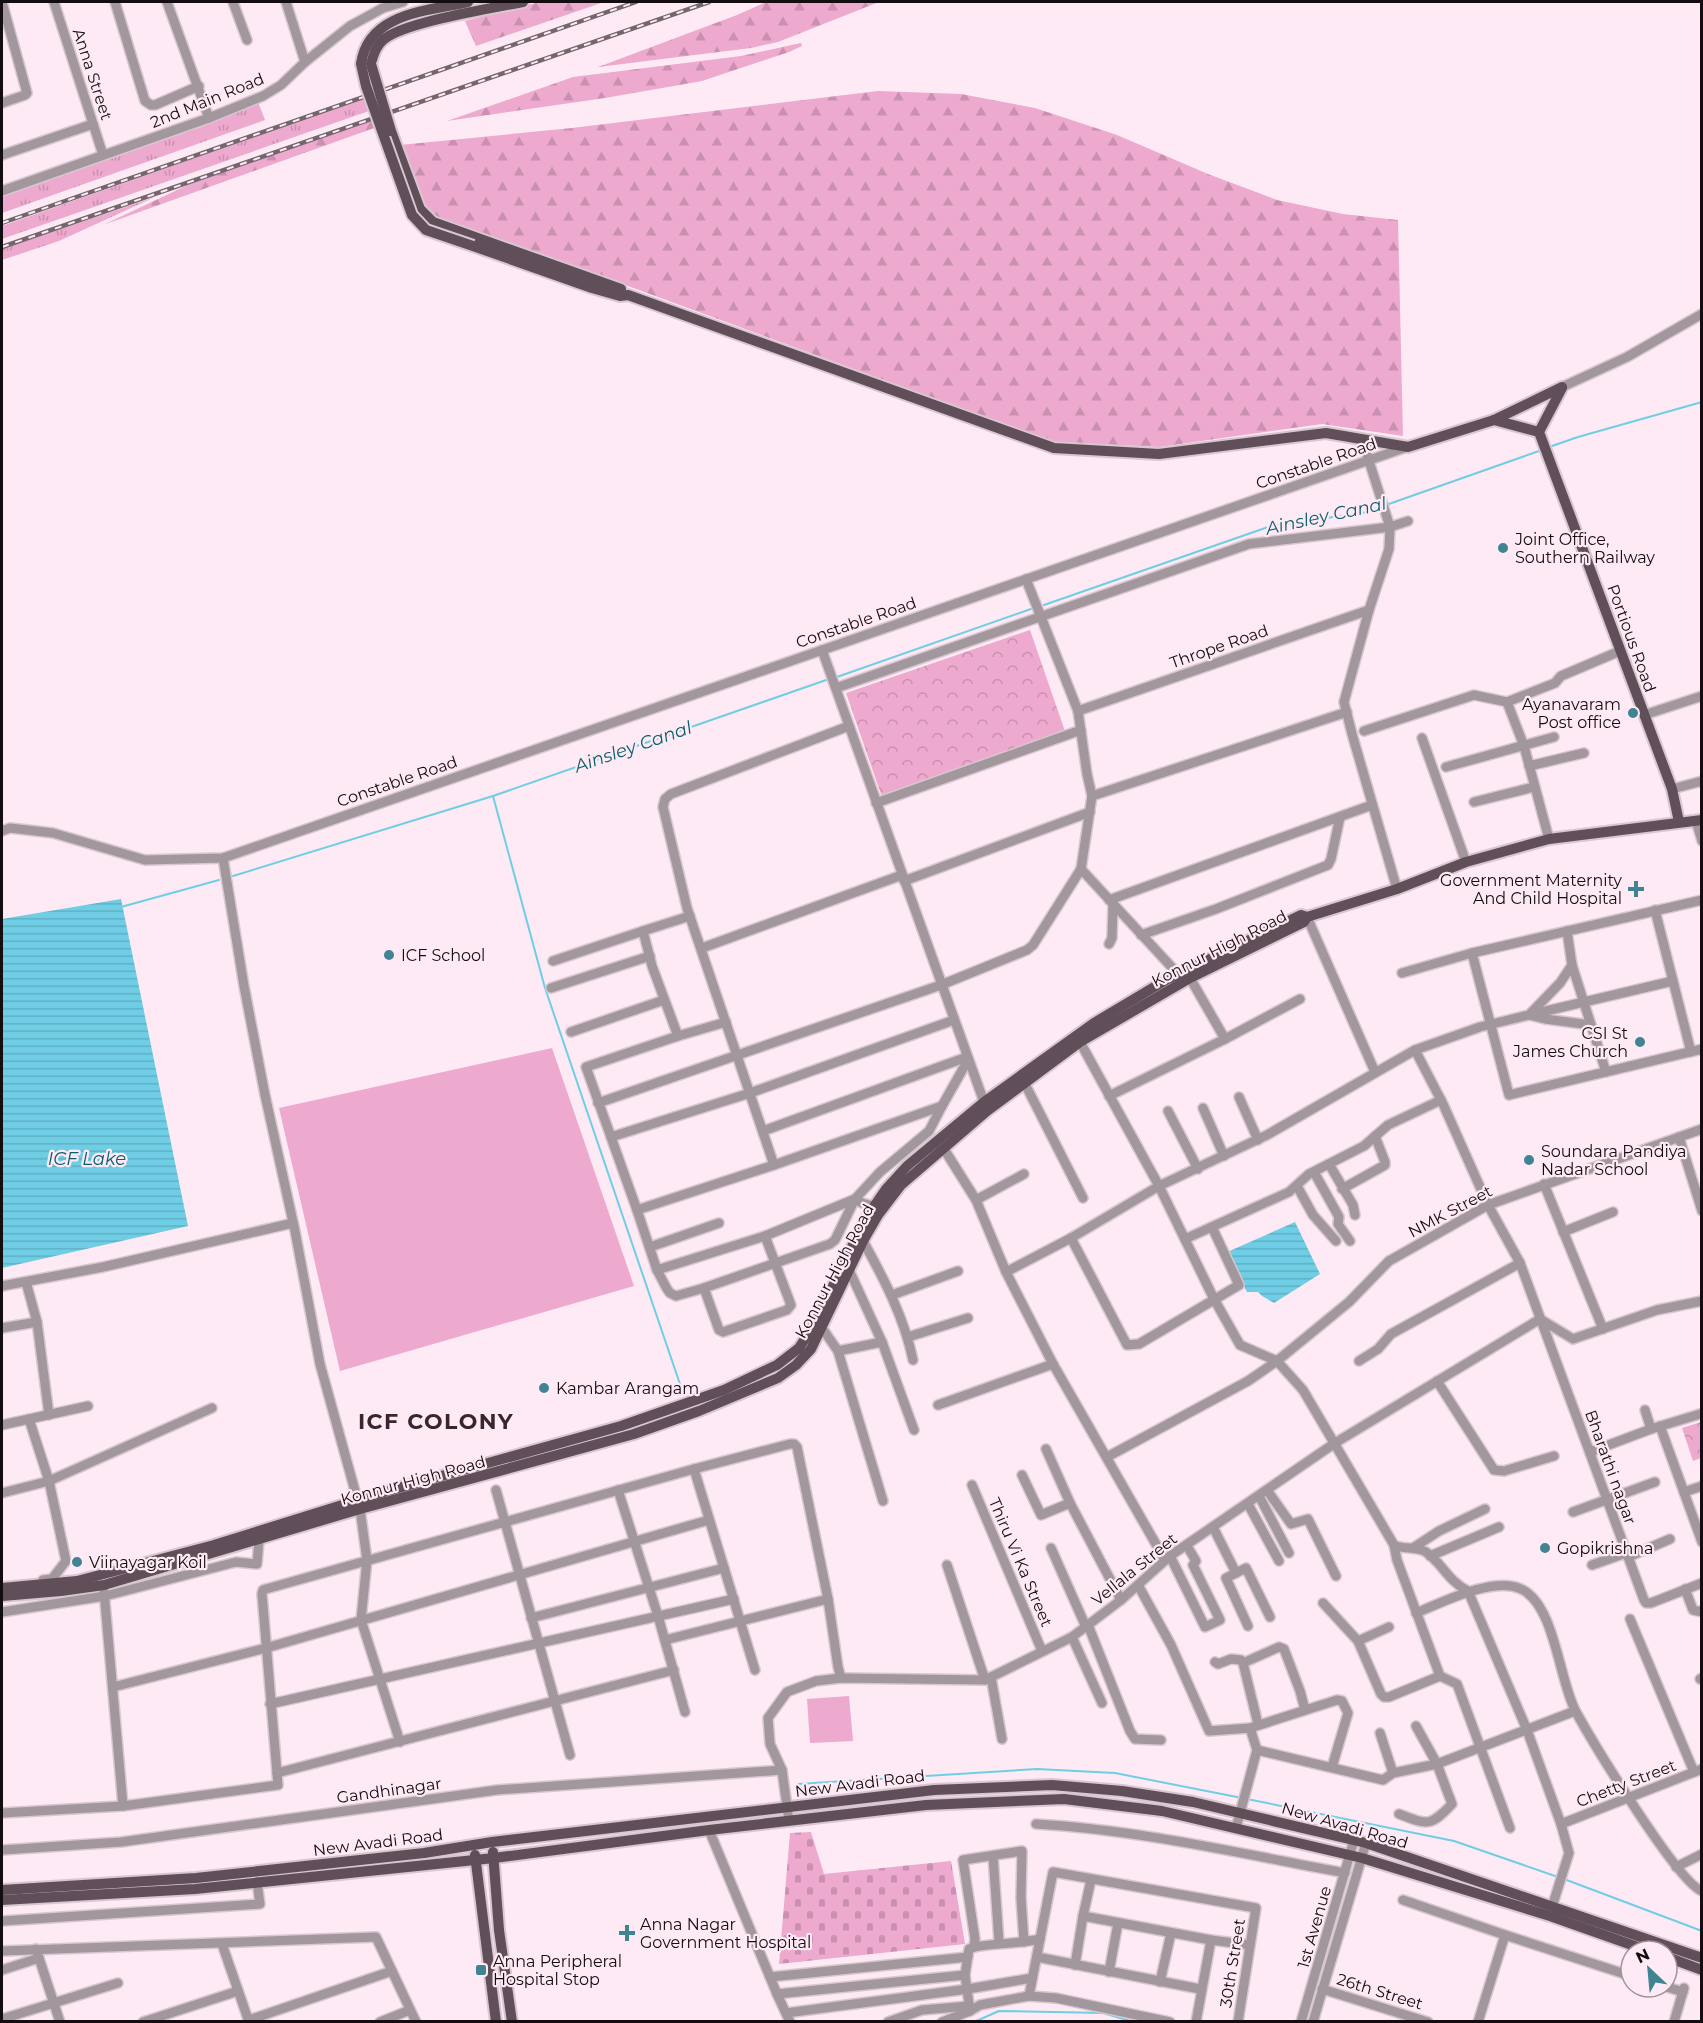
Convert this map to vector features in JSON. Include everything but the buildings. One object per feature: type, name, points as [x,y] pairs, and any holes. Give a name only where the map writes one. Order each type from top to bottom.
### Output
[{"type":"main road","points":[[468,2],[394,20],[381,27],[366,45],[366,86],[412,215],[426,230],[592,288],[620,296],[628,295]]},
{"type":"main road","points":[[366,64],[382,40],[392,34],[443,18],[523,2]]},
{"type":"main road","points":[[366,64],[424,215],[433,222],[623,290],[628,295],[1054,448],[1159,454],[1326,433],[1408,447]]},
{"type":"main road","points":[[1494,420],[1539,432],[1562,387]]},
{"type":"main road","name":"Constable Road","points":[[1408,447],[1494,420],[1562,387]]},
{"type":"main road","name":"Portious Road","points":[[1539,432],[1672,789],[1680,822]]},
{"type":"main road","name":"Konnur High Road","points":[[2,1596],[61,1591],[104,1591],[359,1504],[494,1482],[699,1411],[778,1378],[796,1365],[811,1349],[863,1241],[878,1215],[901,1185],[987,1111],[1080,1042],[1190,978],[1304,922],[1307,917],[1397,889],[1466,862],[1549,838],[1699,820]]},
{"type":"main road","points":[[2,1588],[77,1581],[100,1576],[359,1504],[621,1426],[724,1390],[777,1365],[799,1348],[814,1325],[874,1206],[907,1166],[984,1102],[1094,1023],[1178,974],[1301,915],[1307,917]]},
{"type":"main road","name":"New Avadi Road","points":[[2,1890],[196,1878],[424,1853],[492,1842],[934,1790],[1052,1785],[1122,1791],[1193,1802],[1366,1843],[1701,1958]]},
{"type":"main road","name":"New Avadi Road","points":[[2,1900],[195,1889],[494,1858],[926,1805],[1064,1799],[1162,1811],[1362,1858],[1550,1916],[1619,1940]]},
{"type":"main road","points":[[492,1842],[499,1934],[512,2022]]},
{"type":"main road","points":[[474,1845],[496,2022]]},
{"type":"main road","points":[[486,1936],[499,1934]]},
{"type":"main road","points":[[1679,1962],[1701,1970]]},
{"type":"street","points":[[2,2],[27,93],[2,103]]},
{"type":"street","name":"Anna Street","points":[[54,2],[103,155]]},
{"type":"street","points":[[115,2],[145,101],[155,105],[199,86]]},
{"type":"street","points":[[167,2],[209,118]]},
{"type":"street","points":[[233,2],[247,40]]},
{"type":"street","points":[[286,2],[305,62]]},
{"type":"street","name":"2nd Main Road","points":[[2,191],[209,118],[263,96],[281,85],[305,62],[350,26],[383,8],[403,2]]},
{"type":"street","points":[[2,155],[93,124]]},
{"type":"street","name":"Constable Road","points":[[1562,387],[1627,357],[1701,314]]},
{"type":"street","points":[[1362,439],[1390,528],[1389,549],[1369,610],[1344,702],[1397,889]]},
{"type":"street","name":"Constable Road","points":[[2,831],[10,828],[53,834],[145,860],[223,858],[1408,447]]},
{"type":"street","points":[[833,682],[1041,616],[1249,544],[1390,528],[1408,521]]},
{"type":"street","points":[[598,1103],[941,984],[1031,948],[1081,869],[1092,796],[1078,711],[1026,579]]},
{"type":"street","name":"Thrope Road","points":[[1078,711],[1369,610]]},
{"type":"street","points":[[822,650],[984,1102]]},
{"type":"street","points":[[1364,730],[1474,695],[1507,702],[1555,683],[1561,676],[1620,651]]},
{"type":"street","points":[[1644,715],[1701,696]]},
{"type":"street","points":[[1507,702],[1524,746],[1549,838]]},
{"type":"street","points":[[1092,796],[1347,712]]},
{"type":"street","points":[[774,1164],[690,916],[663,807],[665,799],[671,794],[849,726]]},
{"type":"street","points":[[876,803],[1081,730]]},
{"type":"street","points":[[1446,767],[1554,737]]},
{"type":"street","points":[[1422,738],[1466,862]]},
{"type":"street","points":[[1529,766],[1584,753]]},
{"type":"street","points":[[1672,789],[1701,781]]},
{"type":"street","points":[[1474,802],[1534,787]]},
{"type":"street","points":[[1111,902],[1372,805]]},
{"type":"street","points":[[702,948],[1090,812]]},
{"type":"street","points":[[1141,934],[1216,909],[1328,865],[1340,817]]},
{"type":"street","points":[[1699,820],[1701,841]]},
{"type":"street","points":[[223,858],[252,1029],[320,1364],[359,1504],[367,1560],[362,1620],[400,1742]]},
{"type":"street","points":[[1081,869],[1178,974]]},
{"type":"street","points":[[1402,973],[1472,953],[1701,900]]},
{"type":"street","points":[[1109,944],[1112,938],[1111,902]]},
{"type":"street","points":[[1654,910],[1691,1052]]},
{"type":"street","points":[[553,961],[690,916]]},
{"type":"street","points":[[1307,917],[1375,1072]]},
{"type":"street","points":[[643,931],[664,1000],[678,1036]]},
{"type":"street","points":[[1568,931],[1572,965],[1606,1072]]},
{"type":"street","points":[[1472,953],[1509,1095],[1701,1049]]},
{"type":"street","points":[[551,988],[650,956]]},
{"type":"street","points":[[1529,1015],[1560,983],[1572,965]]},
{"type":"street","points":[[1190,978],[1225,1039]]},
{"type":"street","points":[[1006,1272],[1071,1238],[1159,1186],[1258,1140],[1415,1050],[1490,1025],[1673,981]]},
{"type":"street","points":[[1109,1096],[1300,999]]},
{"type":"street","points":[[571,1032],[664,1000]]},
{"type":"street","points":[[1529,1015],[1591,1025]]},
{"type":"street","points":[[610,1137],[750,1093],[954,1020]]},
{"type":"street","points":[[726,1022],[586,1067],[657,1270],[670,1293],[676,1296],[775,1264],[830,1244],[835,1240],[855,1199],[880,1172],[928,1131],[968,1059]]},
{"type":"street","points":[[1080,1042],[1159,1186],[1214,1299],[1240,1345],[1277,1361],[1303,1390],[1394,1545],[1397,1560],[1440,1676],[1457,1684],[1510,1828]]},
{"type":"street","name":"Bharathi nagar","points":[[1415,1050],[1441,1100],[1488,1205],[1520,1263],[1646,1603],[1701,1583]]},
{"type":"street","points":[[763,1131],[968,1059]]},
{"type":"street","points":[[1025,1084],[1083,1198]]},
{"type":"street","points":[[1239,1097],[1258,1140]]},
{"type":"street","points":[[1185,1239],[1289,1192],[1309,1174],[1364,1146],[1398,1119],[1441,1100]]},
{"type":"street","points":[[637,1210],[942,1106]]},
{"type":"street","points":[[1203,1108],[1224,1156]]},
{"type":"street","points":[[1168,1111],[1198,1169]]},
{"type":"street","name":"NMK Street","points":[[1107,1457],[1248,1381],[1277,1361],[1349,1302],[1389,1261],[1488,1205],[1701,1129]]},
{"type":"street","points":[[1342,1189],[1385,1165],[1375,1137]]},
{"type":"street","points":[[1679,1137],[1701,1205]]},
{"type":"street","points":[[944,1149],[976,1200],[1006,1272],[1053,1364],[1205,1626],[1220,1620],[1193,1566],[1196,1562],[1186,1546]]},
{"type":"street","points":[[1329,1164],[1353,1205],[1355,1215]]},
{"type":"street","points":[[1314,1172],[1339,1217],[1338,1224],[1350,1241]]},
{"type":"street","points":[[976,1200],[1024,1174]]},
{"type":"street","points":[[1544,1184],[1603,1329]]},
{"type":"street","points":[[1297,1186],[1313,1215],[1336,1241]]},
{"type":"street","points":[[855,1199],[874,1206]]},
{"type":"street","points":[[657,1270],[765,1236],[855,1199]]},
{"type":"street","points":[[1563,1232],[1613,1212]]},
{"type":"street","points":[[2,1286],[103,1267],[293,1223]]},
{"type":"street","points":[[650,1247],[719,1223]]},
{"type":"street","points":[[1071,1238],[1127,1345],[1139,1344],[1239,1285],[1212,1227]]},
{"type":"street","points":[[704,1288],[718,1330],[723,1332],[787,1310],[791,1305],[765,1236]]},
{"type":"street","points":[[863,1241],[892,1295],[908,1337],[913,1360]]},
{"type":"street","points":[[1359,1361],[1378,1349],[1391,1334],[1520,1263]]},
{"type":"street","points":[[892,1295],[958,1271]]},
{"type":"street","points":[[850,1272],[882,1342],[914,1430]]},
{"type":"street","points":[[26,1282],[36,1322],[49,1415]]},
{"type":"street","points":[[1540,1319],[1573,1339],[1657,1310],[1701,1301]]},
{"type":"street","points":[[908,1337],[968,1318]]},
{"type":"street","name":"Vellala Street","points":[[789,1821],[782,1770],[770,1744],[768,1718],[787,1692],[816,1681],[841,1678],[988,1678],[1072,1637],[1121,1600],[1167,1558],[1335,1443],[1540,1319]]},
{"type":"street","points":[[2,1328],[36,1322]]},
{"type":"street","points":[[822,1328],[838,1351],[883,1501]]},
{"type":"street","points":[[838,1351],[882,1342]]},
{"type":"street","points":[[938,1405],[1053,1364]]},
{"type":"street","points":[[1437,1381],[1494,1470],[1504,1471],[1554,1456]]},
{"type":"street","points":[[2,1425],[88,1406]]},
{"type":"street","points":[[2,1493],[49,1481],[212,1408]]},
{"type":"street","points":[[1645,1410],[1656,1428],[1684,1492],[1701,1542]]},
{"type":"street","points":[[1590,1452],[1700,1414]]},
{"type":"street","points":[[2,1583],[52,1580],[66,1561],[49,1481],[29,1419]]},
{"type":"street","points":[[2,1813],[123,1806],[278,1785],[263,1590],[694,1469],[794,1444],[797,1447],[828,1599],[841,1678]]},
{"type":"street","points":[[1046,1449],[1070,1503],[1121,1600]]},
{"type":"street","points":[[694,1469],[756,1670]]},
{"type":"street","points":[[1022,1475],[1041,1515],[1070,1503]]},
{"type":"street","points":[[494,1482],[570,1755]]},
{"type":"street","points":[[1573,1512],[1655,1482]]},
{"type":"street","name":"Thiru Vi Ka Street","points":[[972,1485],[1042,1651]]},
{"type":"street","points":[[1684,1492],[1701,1486]]},
{"type":"street","points":[[618,1490],[658,1616],[685,1712]]},
{"type":"street","points":[[1267,1490],[1292,1524],[1308,1519],[1336,1576]]},
{"type":"street","points":[[1258,1496],[1289,1553]]},
{"type":"street","points":[[1248,1504],[1279,1561]]},
{"type":"street","points":[[1413,1548],[1439,1531],[1485,1509]]},
{"type":"street","points":[[113,1687],[266,1648],[709,1520]]},
{"type":"street","points":[[1213,1527],[1236,1573]]},
{"type":"street","points":[[1430,1556],[1499,1527]]},
{"type":"street","points":[[1592,1565],[1670,1539]]},
{"type":"street","points":[[2,1612],[236,1563],[257,1564],[259,1540]]},
{"type":"street","points":[[1394,1545],[1400,1548],[1421,1550],[1430,1556],[1456,1584],[1468,1591],[1527,1730],[1562,1824],[1569,1853],[1552,1907]]},
{"type":"street","points":[[1051,1548],[1087,1626],[1130,1731],[1135,1739],[1161,1740]]},
{"type":"street","points":[[947,1565],[988,1678],[1002,1739]]},
{"type":"street","points":[[531,1618],[724,1568]]},
{"type":"street","points":[[1248,1626],[1226,1578],[1246,1568],[1270,1617]]},
{"type":"street","points":[[1138,1585],[1171,1645],[1209,1731],[1254,1726],[1337,1700],[1342,1701],[1348,1713],[1332,1767]]},
{"type":"street","points":[[1416,1613],[1468,1591],[1508,1585],[1522,1589],[1533,1597],[1544,1612],[1575,1711],[1629,1798],[1676,1867],[1699,1888]]},
{"type":"street","points":[[1684,1590],[1693,1610],[1701,1612]]},
{"type":"street","points":[[104,1591],[123,1806]]},
{"type":"street","points":[[270,1704],[734,1599]]},
{"type":"street","points":[[665,1640],[828,1599]]},
{"type":"street","points":[[1323,1603],[1358,1641],[1384,1697],[1440,1676]]},
{"type":"street","points":[[1630,1619],[1698,1771]]},
{"type":"street","points":[[1358,1641],[1389,1627]]},
{"type":"street","points":[[1072,1637],[1102,1703]]},
{"type":"street","points":[[1243,1663],[1279,1647],[1284,1649],[1305,1710]]},
{"type":"street","points":[[1215,1662],[1218,1664],[1231,1659],[1241,1660],[1243,1663],[1254,1726],[1257,1750],[1236,1828]]},
{"type":"street","points":[[277,1773],[674,1670]]},
{"type":"street","points":[[1257,1750],[1383,1780],[1393,1773],[1437,1764],[1575,1711]]},
{"type":"street","points":[[1399,1814],[1420,1822],[1436,1821],[1452,1804],[1437,1764],[1416,1726]]},
{"type":"street","points":[[1380,1733],[1393,1773]]},
{"type":"street","name":"Gandhinagar","points":[[2,1850],[121,1842],[498,1790],[782,1770]]},
{"type":"street","name":"Chetty Street","points":[[1562,1824],[1698,1771]]},
{"type":"street","points":[[1036,1824],[1080,1827],[1345,1873]]},
{"type":"street","points":[[709,1830],[788,2017],[1032,1977]]},
{"type":"street","name":"1st Avenue","points":[[1301,2022],[1354,1840]]},
{"type":"street","name":"1st Avenue","points":[[1313,2022],[1366,1843]]},
{"type":"street","points":[[974,1947],[975,1940],[963,1860],[1022,1851],[1021,1898],[1024,1942]]},
{"type":"street","points":[[1676,1867],[1701,1854]]},
{"type":"street","points":[[993,1856],[999,1942]]},
{"type":"street","points":[[1029,1996],[1053,1872],[1091,1880],[1075,1965]]},
{"type":"street","name":"30th Street","points":[[1091,1880],[1256,1908],[1238,2022]]},
{"type":"street","points":[[2,1921],[260,1904],[257,1882]]},
{"type":"street","points":[[1403,1900],[1619,1972]]},
{"type":"street","points":[[1083,1916],[1250,1945]]},
{"type":"street","points":[[1109,1972],[1118,1923]]},
{"type":"street","points":[[1160,1982],[1171,1933]]},
{"type":"street","points":[[1478,2022],[1505,1935]]},
{"type":"street","points":[[2,1951],[37,1954],[376,1937],[416,2022]]},
{"type":"street","points":[[970,2009],[965,1975],[969,1949],[999,1942],[1024,1942],[1040,1939]]},
{"type":"street","points":[[1196,2022],[1200,1989],[1211,1940]]},
{"type":"street","points":[[222,1944],[249,2021],[392,1971]]},
{"type":"street","points":[[2,1970],[37,1954]]},
{"type":"street","points":[[37,1954],[60,2022]]},
{"type":"street","points":[[770,1977],[968,1957]]},
{"type":"street","points":[[1036,1957],[1200,1989]]},
{"type":"street","points":[[777,1994],[965,1975]]},
{"type":"street","points":[[2,2019],[118,1983]]},
{"type":"street","name":"26th Street","points":[[1323,1989],[1400,2017],[1428,2022]]},
{"type":"street","points":[[1674,2022],[1684,1990],[1679,1989]]},
{"type":"street","points":[[143,2022],[238,1991]]},
{"type":"street","points":[[942,2022],[980,2005],[1029,1996],[1056,1998],[1170,2022]]},
{"type":"street","points":[[888,2022],[921,2010],[970,2009]]},
{"type":"street","points":[[380,2022],[410,2010]]},
{"type":"green space","points":[[540,2],[604,2],[476,46],[465,21]]},
{"type":"green space","points":[[766,2],[879,2],[778,42],[751,48],[598,67],[737,15]]},
{"type":"green space","points":[[801,43],[802,46],[789,52],[702,81],[447,121],[573,77],[741,56]]},
{"type":"green space","points":[[878,91],[961,94],[1035,108],[1117,135],[1208,174],[1277,200],[1343,214],[1398,220],[1403,436],[1322,424],[1159,447],[1053,442],[560,261],[436,219],[418,194],[400,145],[572,128]]},
{"type":"green space","points":[[364,98],[369,111],[2,239],[2,226]]},
{"type":"green space","points":[[258,102],[265,120],[2,213],[2,196]]},
{"type":"green space","points":[[374,119],[377,127],[103,225],[194,182]]},
{"type":"green space","points":[[155,197],[59,241],[2,260],[2,249]]},
{"type":"green space","points":[[1030,630],[1067,737],[883,800],[846,693]]},
{"type":"green space","points":[[552,1048],[634,1286],[340,1371],[279,1108]]},
{"type":"green space","points":[[1701,1422],[1701,1458],[1693,1461],[1682,1428]]},
{"type":"green space","points":[[849,1696],[853,1741],[810,1743],[807,1699]]},
{"type":"green space","points":[[811,1832],[824,1874],[951,1861],[965,1944],[779,1964],[790,1833]]},
{"type":"water","name":"ICF Lake","points":[[121,899],[188,1226],[2,1268],[2,919]]},
{"type":"water","points":[[1295,1222],[1320,1274],[1274,1303],[1258,1292],[1247,1292],[1225,1253]]},
{"type":"waterway","name":"Ainsley Canal","points":[[1552,446],[1702,402]]},
{"type":"waterway","name":"Ainsley Canal","points":[[1386,505],[1539,451]]},
{"type":"waterway","name":"Ainsley Canal","points":[[1044,605],[1271,526],[1368,512],[1380,507]]},
{"type":"waterway","name":"Ainsley Canal","points":[[834,678],[1031,609]]},
{"type":"waterway","name":"Ainsley Canal","points":[[233,876],[493,796],[829,679]]},
{"type":"waterway","points":[[493,796],[545,988],[682,1390]]},
{"type":"waterway","name":"Ainsley Canal","points":[[121,907],[219,880]]},
{"type":"waterway","points":[[798,1784],[1037,1769],[1115,1773],[1242,1798]]},
{"type":"waterway","points":[[1247,1799],[1454,1841],[1558,1877]]},
{"type":"waterway","points":[[1564,1879],[1702,1931]]},
{"type":"waterway","points":[[974,2022],[999,2011],[1103,2013],[1134,2022]]},
{"type":"railway","points":[[2,223],[636,2]]},
{"type":"railway","points":[[2,247],[709,2]]},
{"type":"place","name":"Joint Office, Southern Railway","points":[[1503,548]]},
{"type":"place","name":"Ayanavaram Post office","points":[[1633,713]]},
{"type":"place","name":"Government Maternity And Child Hospital","points":[[1636,889]]},
{"type":"place","name":"ICF School","points":[[389,955]]},
{"type":"place","name":"CSI St James Church","points":[[1640,1042]]},
{"type":"place","name":"Soundara Pandiya Nadar School","points":[[1529,1160]]},
{"type":"place","name":"Kambar Arangam","points":[[544,1388]]},
{"type":"place","name":"Gopikrishna","points":[[1545,1548]]},
{"type":"place","name":"Viinayagar Koil","points":[[77,1562]]},
{"type":"place","name":"Anna Nagar Government Hospital","points":[[627,1933]]},
{"type":"place","name":"Anna Peripheral Hospital Stop","points":[[481,1970]]},
{"type":"district","name":"ICF COLONY","points":[[436,1421]]}]
